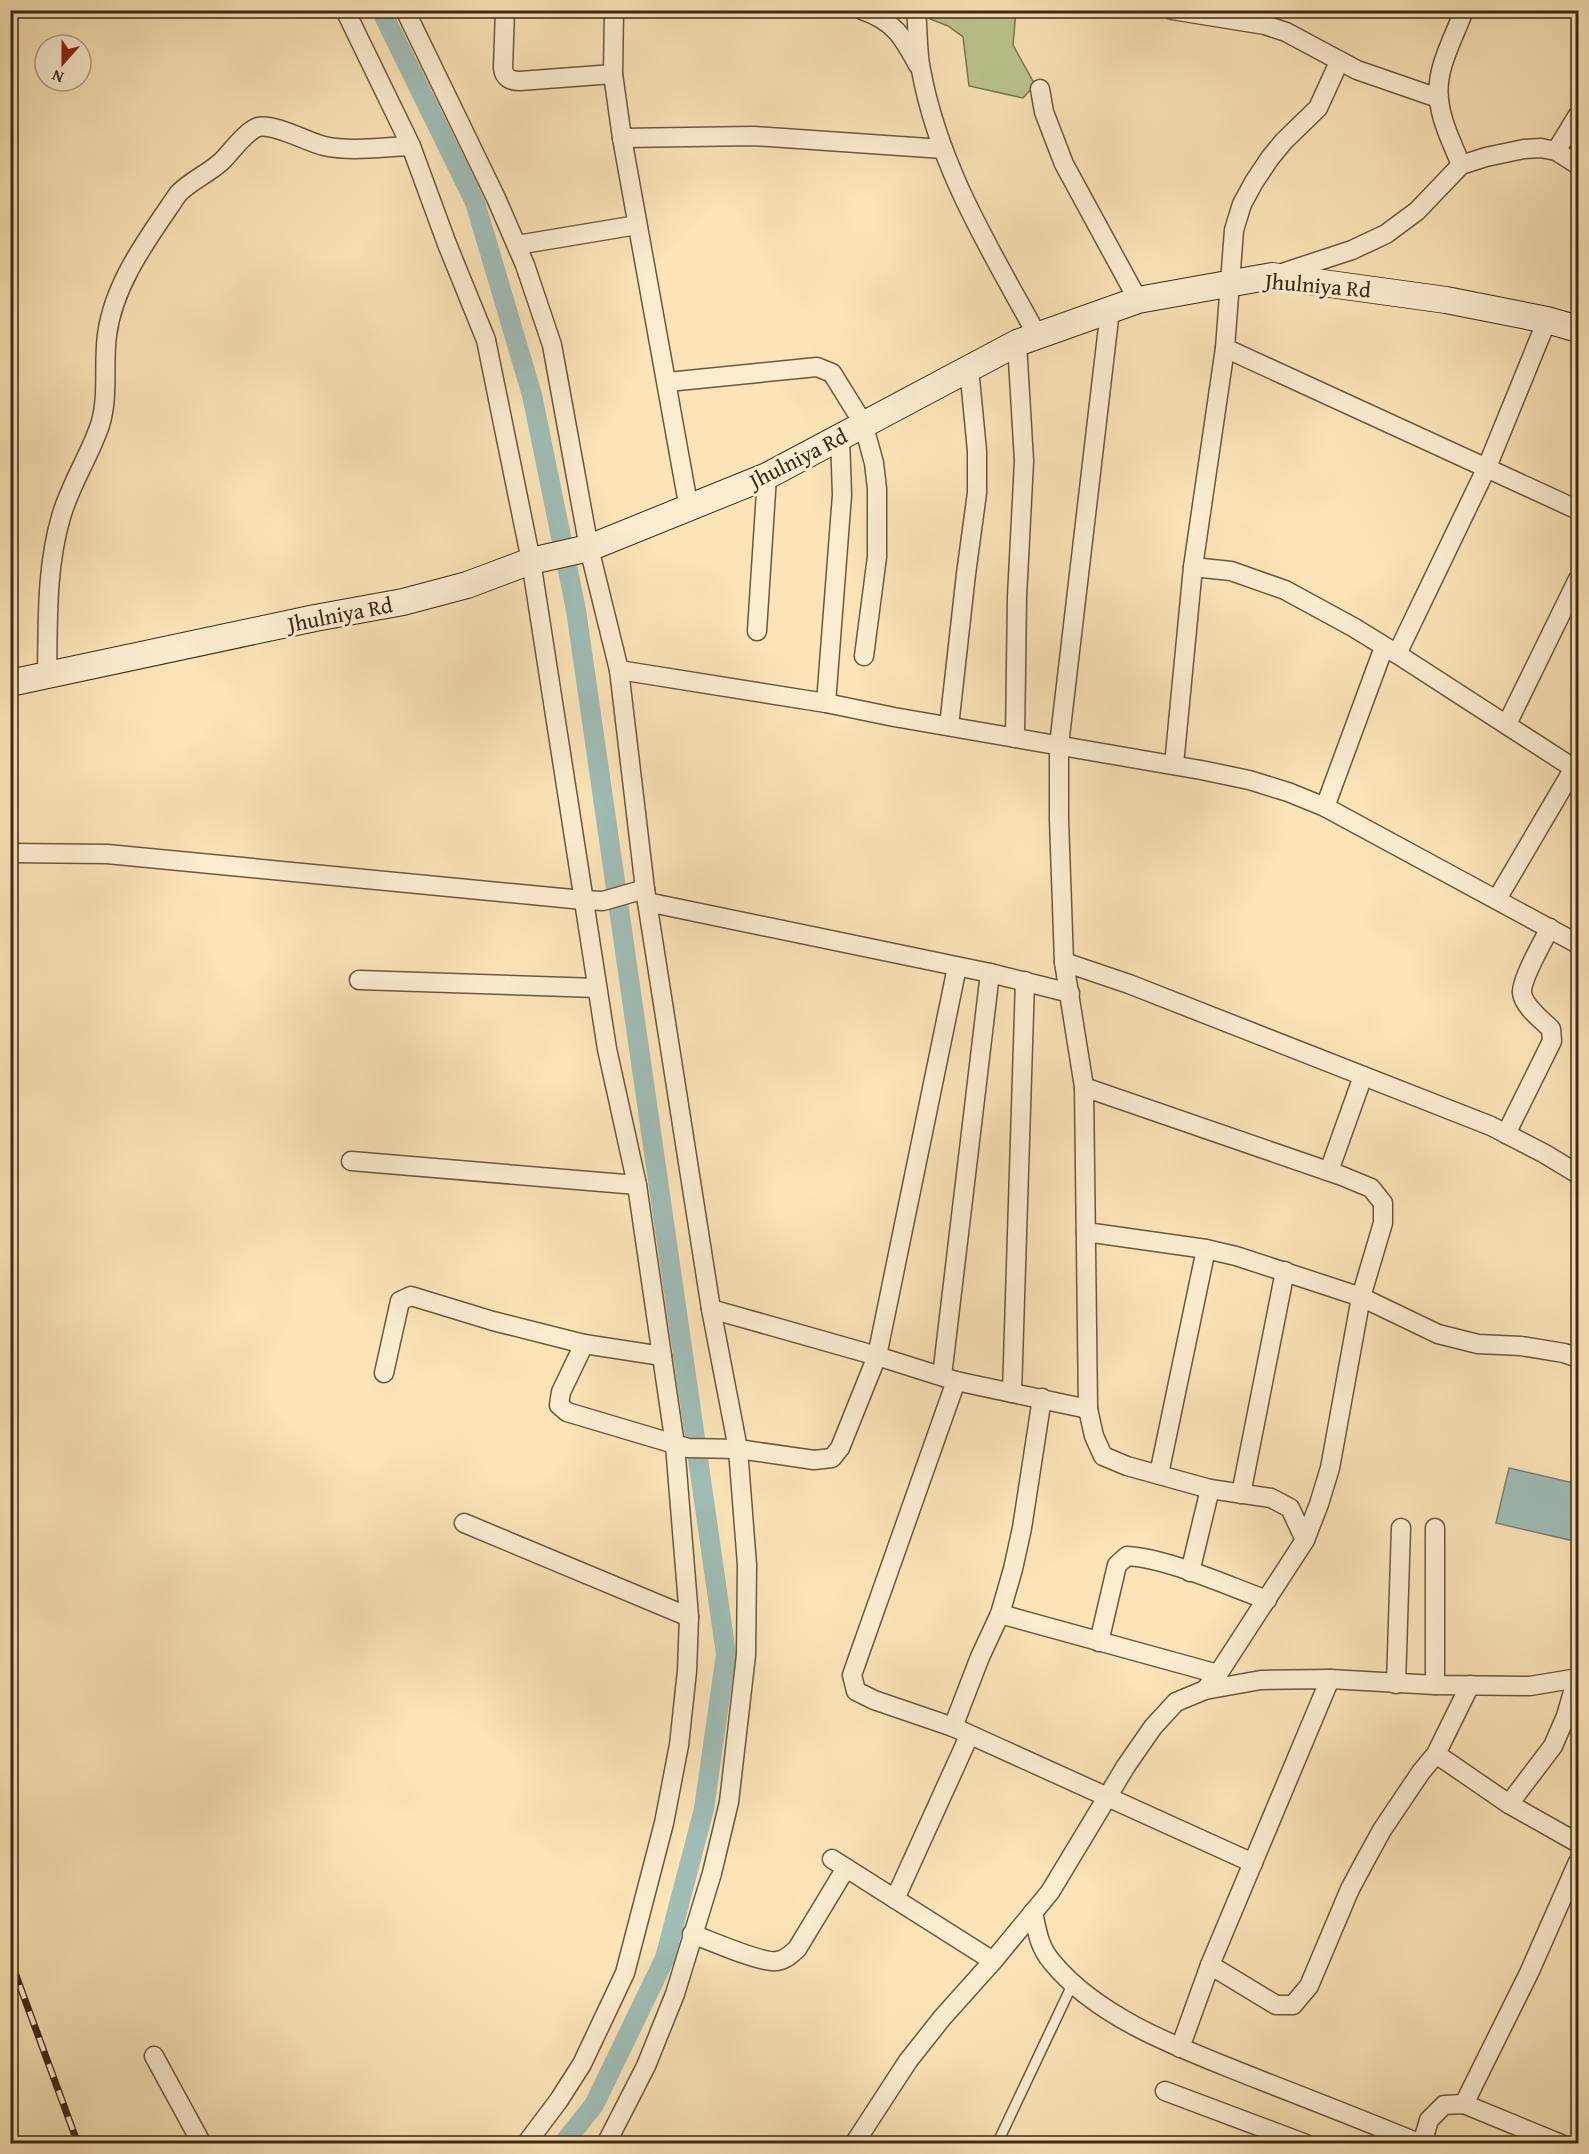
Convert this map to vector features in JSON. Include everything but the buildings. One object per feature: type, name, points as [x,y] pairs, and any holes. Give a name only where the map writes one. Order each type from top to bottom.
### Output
[{"type":"street","points":[[345,10],[411,146],[486,340],[561,554],[619,670],[641,895],[711,1310],[747,1564],[746,1655],[729,1802],[712,1873],[675,1994],[646,2066],[606,2144]]},
{"type":"street","points":[[405,10],[517,245],[552,345],[561,554],[583,900],[607,1049],[637,1185],[662,1356],[682,1447],[689,1617],[687,1671],[679,1745],[664,1823],[625,1972],[582,2064],[559,2100],[526,2144]]},
{"type":"street","points":[[505,10],[503,73],[508,79],[520,81],[613,74]]},
{"type":"street","points":[[614,10],[613,74],[622,138],[668,382],[689,509]]},
{"type":"street","points":[[862,10],[888,22],[901,34],[920,69]]},
{"type":"street","points":[[916,10],[920,69],[948,166],[1027,339],[1017,597],[1015,738]]},
{"type":"street","points":[[1172,10],[1264,25],[1286,32],[1339,62],[1380,79],[1438,98]]},
{"type":"street","points":[[1461,165],[1438,98],[1441,70],[1464,10]]},
{"type":"street","points":[[1174,765],[1193,567],[1225,348],[1234,230],[1242,204],[1270,158],[1318,108],[1339,62]]},
{"type":"street","points":[[1040,89],[1044,112],[1064,164],[1138,300]]},
{"type":"street","points":[[1556,151],[1578,115]]},
{"type":"street","points":[[47,675],[51,560],[69,493],[100,425],[106,392],[107,336],[111,314],[133,263],[178,194],[187,185],[213,169],[250,132],[260,127],[273,128],[322,146],[336,148],[411,146]]},
{"type":"street","points":[[622,138],[754,136],[943,149]]},
{"type":"street","points":[[1272,276],[1352,250],[1386,234],[1417,211],[1461,165],[1486,157],[1541,148],[1556,151],[1578,165]]},
{"type":"street","points":[[517,245],[637,225]]},
{"type":"street","name":"Jhulniya Rd","points":[[10,683],[303,620],[403,602],[467,585],[561,554],[689,509],[767,476],[1027,339],[1138,300],[1272,276],[1446,300],[1547,320],[1578,329]]},
{"type":"street","points":[[1110,310],[1059,745],[1064,962],[1084,1087],[1088,1409],[1094,1436],[1103,1456],[1127,1466],[1210,1489],[1271,1498],[1290,1508],[1305,1540]]},
{"type":"street","points":[[1325,807],[1391,651],[1487,467],[1547,320]]},
{"type":"street","points":[[1225,348],[1578,510]]},
{"type":"street","points":[[668,382],[817,367],[832,373],[864,423],[873,463],[878,521],[877,557],[864,656]]},
{"type":"street","points":[[949,726],[977,493],[977,451],[969,368]]},
{"type":"street","points":[[826,703],[842,495],[840,438]]},
{"type":"street","points":[[757,631],[767,476]]},
{"type":"street","points":[[1193,567],[1231,571],[1286,590],[1353,627],[1576,770],[1497,899]]},
{"type":"street","points":[[1507,724],[1578,579]]},
{"type":"street","points":[[619,670],[826,703],[1249,780],[1325,807],[1578,944]]},
{"type":"street","points":[[10,853],[107,854],[583,900],[603,901],[641,895],[1070,993]]},
{"type":"street","points":[[1506,1134],[1552,1041],[1551,1029],[1529,1007],[1522,993],[1525,979],[1550,928]]},
{"type":"street","points":[[1064,962],[1129,984],[1491,1126],[1578,1174]]},
{"type":"street","points":[[584,1344],[561,1392],[559,1405],[567,1412],[682,1447],[731,1450],[814,1460],[832,1458],[840,1448],[877,1356],[957,967]]},
{"type":"street","points":[[990,973],[949,1378],[852,1675],[856,1690],[874,1700],[961,1732],[1252,1863]]},
{"type":"street","points":[[359,980],[597,988]]},
{"type":"street","points":[[1012,1393],[1025,981]]},
{"type":"street","points":[[1329,1171],[1363,1076]]},
{"type":"street","points":[[1084,1087],[1329,1171],[1371,1188],[1383,1203],[1383,1223],[1361,1297],[1330,1468],[1319,1504],[1305,1540],[1218,1674],[1205,1690]]},
{"type":"street","points":[[351,1161],[637,1185]]},
{"type":"street","points":[[1086,1232],[1206,1249],[1285,1271],[1361,1297],[1438,1334],[1478,1344],[1521,1346],[1564,1353],[1578,1358]]},
{"type":"street","points":[[1159,1474],[1206,1249]]},
{"type":"street","points":[[1241,1494],[1285,1271]]},
{"type":"street","points":[[384,1373],[400,1301],[411,1296],[493,1321],[584,1344],[662,1356]]},
{"type":"street","points":[[711,1310],[949,1378],[1088,1409]]},
{"type":"street","points":[[895,1899],[961,1732],[980,1657],[1000,1614],[1022,1528],[1042,1398]]},
{"type":"street","points":[[1190,1572],[1210,1489]]},
{"type":"street","points":[[464,1523],[689,1617]]},
{"type":"street","points":[[1396,1683],[1401,1528]]},
{"type":"street","points":[[1435,1528],[1435,1685]]},
{"type":"street","points":[[1099,1642],[1117,1565],[1127,1556],[1141,1556],[1267,1600]]},
{"type":"street","points":[[1000,1614],[1218,1674]]},
{"type":"street","points":[[854,2144],[908,2061],[1050,1892],[1153,1726],[1176,1702],[1205,1690],[1261,1680],[1330,1679],[1435,1685],[1530,1686],[1577,1678],[1566,1716],[1553,1746],[1509,1804]]},
{"type":"street","points":[[1180,2048],[1210,1965],[1330,1679]]},
{"type":"street","points":[[1210,1965],[1276,2005],[1293,2005],[1309,1986],[1350,1889],[1382,1830],[1421,1772],[1436,1754],[1470,1685]]},
{"type":"street","points":[[1436,1754],[1509,1804],[1578,1843]]},
{"type":"street","points":[[1464,2104],[1529,1973],[1578,1862]]},
{"type":"street","points":[[692,1934],[767,1960],[776,1962],[787,1958],[797,1949],[839,1864],[993,1962]]},
{"type":"street","points":[[1033,1912],[1038,1942],[1052,1962],[1073,1983],[1100,2004],[1137,2027],[1180,2048],[1422,2144],[1429,2120],[1444,2105],[1464,2104],[1561,2144]]},
{"type":"street","points":[[154,2056],[202,2144]]},
{"type":"street","points":[[1165,2091],[1306,2144]]},
{"type":"lane","points":[[997,2144],[1073,1983]]},
{"type":"green space","points":[[927,11],[1016,11],[1013,45],[1035,85],[1023,98],[969,86],[963,37],[948,26],[930,19]]},
{"type":"water","points":[[1509,1468],[1578,1484],[1578,1542],[1496,1523]]},
{"type":"waterway","points":[[381,10],[475,202],[532,395],[576,610],[726,1654],[704,1809],[665,1958],[594,2105],[563,2144]]},
{"type":"railway","points":[[10,1959],[78,2144]]}]
